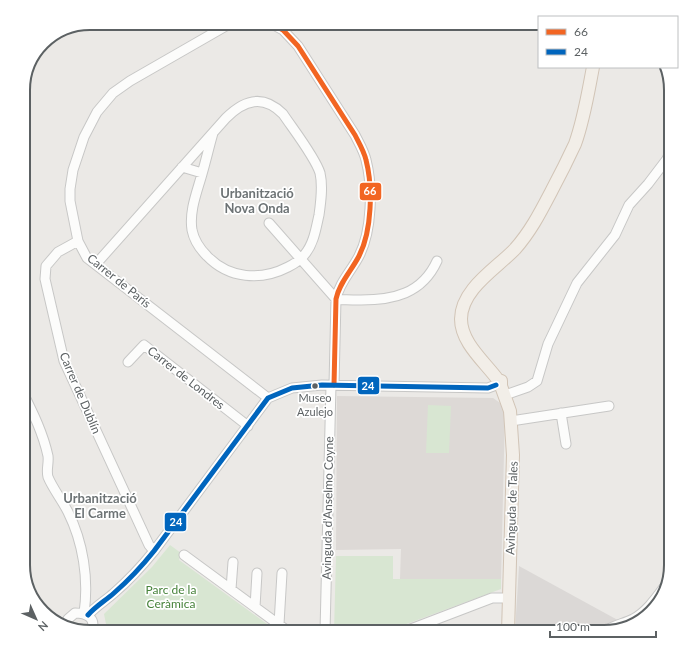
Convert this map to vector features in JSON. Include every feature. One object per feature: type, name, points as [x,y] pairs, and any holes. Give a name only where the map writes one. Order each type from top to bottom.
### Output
[{"type":"main road","points":[[500,387],[468,341],[463,330],[461,320],[464,303],[482,279],[526,236],[537,219],[574,144],[586,103],[593,68]]},
{"type":"main road","name":"Avinguda de Tales","points":[[500,387],[510,411],[513,455],[508,625]]},
{"type":"street","name":"Carrer de París","points":[[219,30],[122,87],[108,98],[97,112],[84,137],[73,170],[70,188],[70,201],[78,241],[87,258],[268,398]]},
{"type":"street","points":[[282,30],[286,32],[301,50],[355,135],[366,159],[369,180],[370,207],[368,222],[361,251],[339,289],[336,299]]},
{"type":"street","points":[[96,264],[182,167],[230,114],[246,103],[252,102],[264,102],[273,106],[283,114],[317,166],[321,179],[320,205],[315,232],[310,246],[301,258],[281,270],[267,274],[253,276],[237,274],[228,271],[210,259],[197,243],[192,230],[191,218],[193,204],[213,133]]},
{"type":"street","points":[[68,620],[75,613],[86,614],[136,574],[268,398],[292,388],[332,385],[488,388],[528,387],[537,381],[548,344],[577,283],[615,235],[629,205],[664,163]]},
{"type":"street","points":[[182,167],[202,173]]},
{"type":"street","points":[[269,223],[336,299],[381,300],[401,295],[412,290],[422,282],[431,272],[437,261]]},
{"type":"street","name":"Carrer de Dublín","points":[[78,241],[58,252],[46,266],[45,279],[64,361],[149,546],[154,551]]},
{"type":"street","name":"Avinguda d'Anselmo Coyne","points":[[325,625],[336,299]]},
{"type":"street","name":"Carrer de Londres","points":[[128,362],[144,345],[248,426]]},
{"type":"street","points":[[511,421],[609,406]]},
{"type":"street","points":[[30,409],[43,438],[48,459],[48,476],[68,513],[80,542],[83,556],[86,614],[92,621],[92,625]]},
{"type":"street","points":[[561,413],[566,444]]},
{"type":"street","points":[[184,555],[279,624]]},
{"type":"street","points":[[231,589],[233,562]]},
{"type":"street","points":[[255,606],[257,573]]},
{"type":"street","points":[[279,624],[282,573]]},
{"type":"street","points":[[428,625],[492,598],[509,598]]},
{"type":"shaded area","points":[[337,396],[493,398],[503,405],[505,411],[501,579],[400,579],[401,549],[336,550]]},
{"type":"shaded area","points":[[519,566],[621,622],[604,625],[515,625]]},
{"type":"green space","points":[[428,405],[451,406],[449,453],[426,453]]},
{"type":"green space","name":"Parc de la Ceràmica","points":[[170,545],[181,553],[179,560],[268,625],[106,625],[104,614],[152,567]]},
{"type":"green space","points":[[336,556],[393,556],[393,579],[501,579],[501,589],[404,625],[334,625]]},
{"type":"transit line","name":"66","points":[[283,30],[298,46],[355,135],[364,153],[370,183],[370,209],[367,234],[359,256],[343,282],[336,299],[334,385]]},
{"type":"transit line","name":"24","points":[[88,615],[125,583],[154,551],[268,398],[292,388],[322,385],[488,388],[496,385]]},
{"type":"place","name":"Museo Azulejo","points":[[315,386]]},
{"type":"district","name":"Urbanització Nova Onda","points":[[257,200]]},
{"type":"district","name":"Urbanització El Carme","points":[[100,506]]}]
